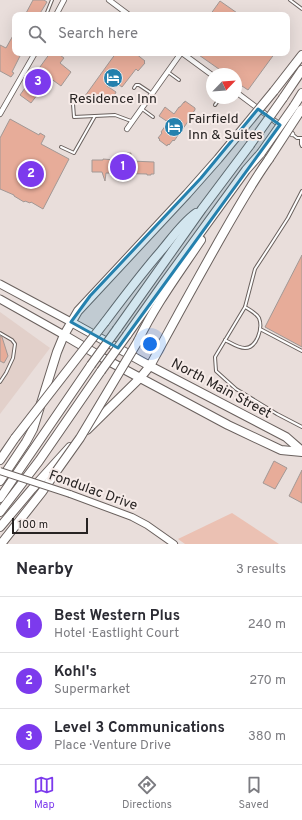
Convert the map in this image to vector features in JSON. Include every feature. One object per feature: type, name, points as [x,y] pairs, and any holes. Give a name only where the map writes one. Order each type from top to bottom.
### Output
[{"type":"highway","points":[[0,482],[33,429],[57,352],[64,335],[78,311],[90,296],[192,188],[237,136],[302,55]]},
{"type":"highway","points":[[0,498],[91,365],[202,209],[250,145],[302,70]]},
{"type":"highway","points":[[0,527],[69,448],[140,378],[150,366],[226,227],[299,108],[302,93]]},
{"type":"highway","points":[[0,512],[40,460],[101,371],[246,170],[299,108]]},
{"type":"highway","points":[[0,544],[42,492],[80,438],[166,292],[246,170]]},
{"type":"highway","points":[[0,460],[15,438],[139,278],[187,220],[202,209]]},
{"type":"highway","name":"North Main Street","points":[[71,322],[150,366],[286,437],[302,451]]},
{"type":"highway","name":"North Main Street","points":[[64,335],[103,358],[223,422],[281,450],[302,451]]},
{"type":"main road","name":"North Main Street","points":[[0,284],[71,322]]},
{"type":"main road","name":"North Main Street","points":[[0,299],[64,335]]},
{"type":"street","points":[[58,12],[64,0]]},
{"type":"street","points":[[109,0],[126,12]]},
{"type":"street","points":[[0,114],[2,103],[32,56]]},
{"type":"street","points":[[126,131],[180,56]]},
{"type":"street","points":[[186,56],[206,71]]},
{"type":"street","points":[[242,96],[292,134]]},
{"type":"street","name":"Fondulac Drive","points":[[0,471],[70,494],[132,517],[148,525],[174,544]]},
{"type":"lane","points":[[47,12],[52,0]]},
{"type":"lane","points":[[290,0],[302,9]]},
{"type":"lane","points":[[168,72],[179,80]]},
{"type":"lane","points":[[134,88],[139,84],[153,94]]},
{"type":"lane","points":[[73,104],[74,117],[115,115],[132,122]]},
{"type":"lane","points":[[142,109],[153,117]]},
{"type":"lane","points":[[61,147],[74,153],[95,116]]},
{"type":"lane","points":[[292,134],[297,138],[301,138],[302,146]]},
{"type":"lane","points":[[302,191],[288,218],[255,269],[245,306],[215,357],[216,371],[236,389],[277,414],[302,427]]},
{"type":"lane","points":[[225,340],[240,347],[247,348],[253,345],[259,335],[261,326],[260,320],[256,314],[245,306]]},
{"type":"lane","points":[[260,329],[302,351]]},
{"type":"lane","points":[[0,333],[12,340],[15,344],[13,358],[0,382]]},
{"type":"highlighted area","points":[[258,109],[280,125],[118,348],[71,322],[90,296],[201,178]]},
{"type":"shaded area","points":[[0,312],[50,348],[0,414]]},
{"type":"shaded area","points":[[232,513],[279,544],[185,544],[178,539]]},
{"type":"building","points":[[33,0],[44,0],[47,2],[41,12],[27,12]]},
{"type":"building","points":[[220,1],[236,12],[212,12]]},
{"type":"building","points":[[12,37],[12,56],[20,56],[11,77],[0,71],[0,45],[6,48]]},
{"type":"building","points":[[48,56],[61,56],[64,58],[60,63],[71,72],[61,86],[50,78],[31,103],[20,95]]},
{"type":"building","name":"Residence Inn","points":[[114,56],[139,56],[145,61],[138,71],[136,69],[122,87],[112,80],[107,86],[116,92],[113,98],[111,99],[108,97],[105,100],[100,96],[95,104],[93,102],[92,104],[85,98]]},
{"type":"building","points":[[200,56],[273,56],[248,90],[242,86],[242,68],[217,68]]},
{"type":"building","name":"Fairfield Inn & Suites","points":[[185,101],[195,108],[195,110],[174,141],[173,140],[167,146],[158,138],[168,122],[159,116],[165,107],[174,114]]},
{"type":"building","points":[[10,119],[39,135],[40,133],[45,136],[41,144],[69,159],[43,209],[31,202],[24,202],[14,195],[0,189],[0,138]]},
{"type":"building","points":[[127,153],[131,153],[131,161],[154,162],[154,174],[106,173],[105,181],[102,172],[92,172],[92,160],[103,159],[127,161]]},
{"type":"building","points":[[302,255],[302,347],[265,327]]},
{"type":"building","points":[[0,336],[2,337],[8,356],[4,363],[0,361]]},
{"type":"building","points":[[274,461],[287,468],[275,489],[263,483]]},
{"type":"building","points":[[302,470],[302,503],[289,496]]},
{"type":"place","name":"Residence Inn","points":[[113,78]]},
{"type":"place","name":"Level 3 Communications","points":[[38,82]]},
{"type":"place","name":"Fairfield Inn & Suites","points":[[174,127]]},
{"type":"place","name":"Best Western Plus","points":[[123,167]]},
{"type":"place","name":"Kohl's","points":[[31,174]]}]
